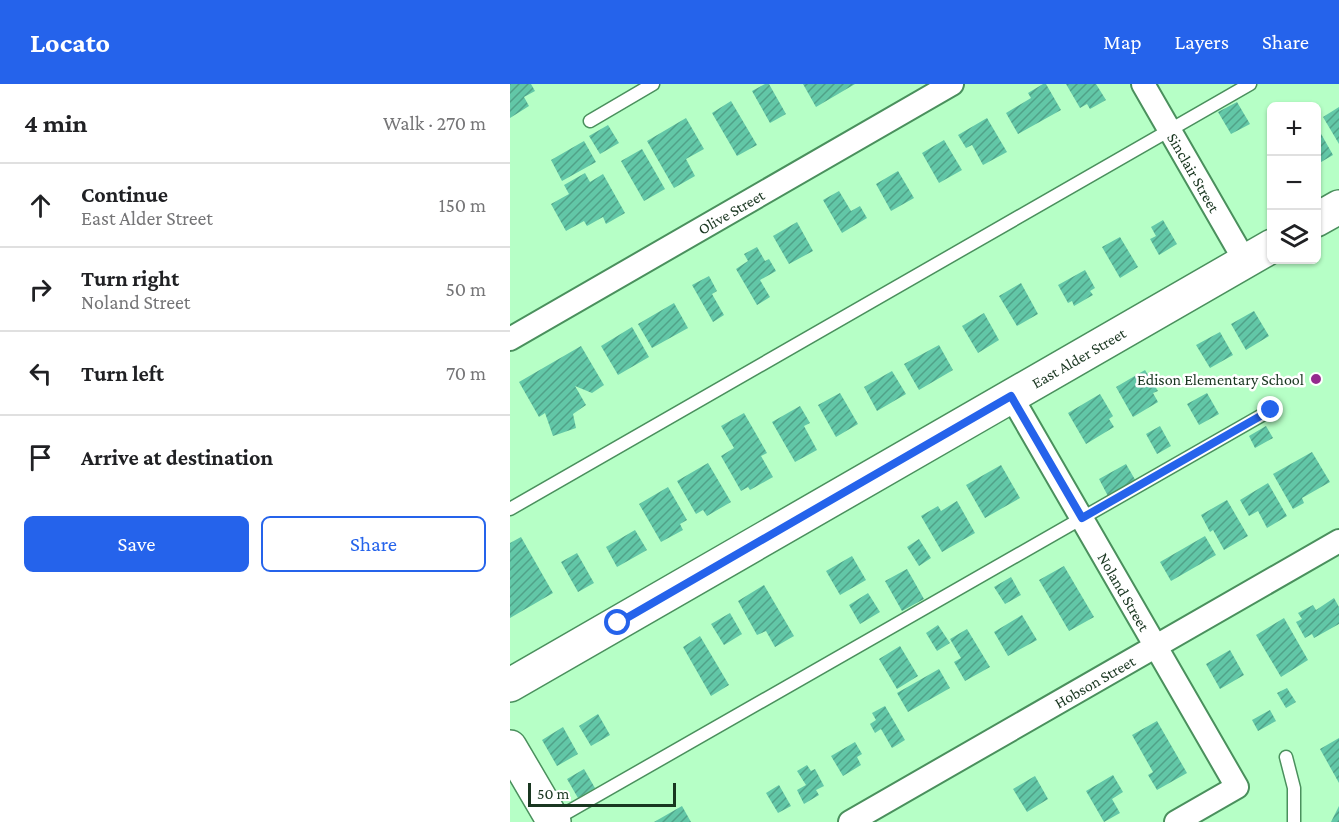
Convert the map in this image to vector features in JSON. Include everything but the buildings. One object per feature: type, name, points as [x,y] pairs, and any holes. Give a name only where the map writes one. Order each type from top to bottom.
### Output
[{"type":"main road","points":[[1321,218],[1339,207]]},
{"type":"main road","name":"East Alder Street","points":[[510,685],[1258,254]]},
{"type":"main road","points":[[510,747],[554,821]]},
{"type":"street","name":"Olive Street","points":[[510,339],[952,84]]},
{"type":"street","name":"Sinclair Street","points":[[1143,84],[1169,130],[1258,254]]},
{"type":"street","name":"Noland Street","points":[[1011,396],[1237,787],[1176,822]]},
{"type":"street","name":"Hobson Street","points":[[850,822],[1339,541]]},
{"type":"lane","points":[[590,121],[653,84]]},
{"type":"lane","points":[[510,509],[1250,84]]},
{"type":"lane","points":[[554,821],[1271,410]]},
{"type":"lane","points":[[1286,758],[1294,788],[1294,822]]},
{"type":"place","name":"Edison Elementary School","points":[[1316,379]]},
{"type":"route","points":[[618,623],[1011,396],[1082,518],[1271,410]]}]
